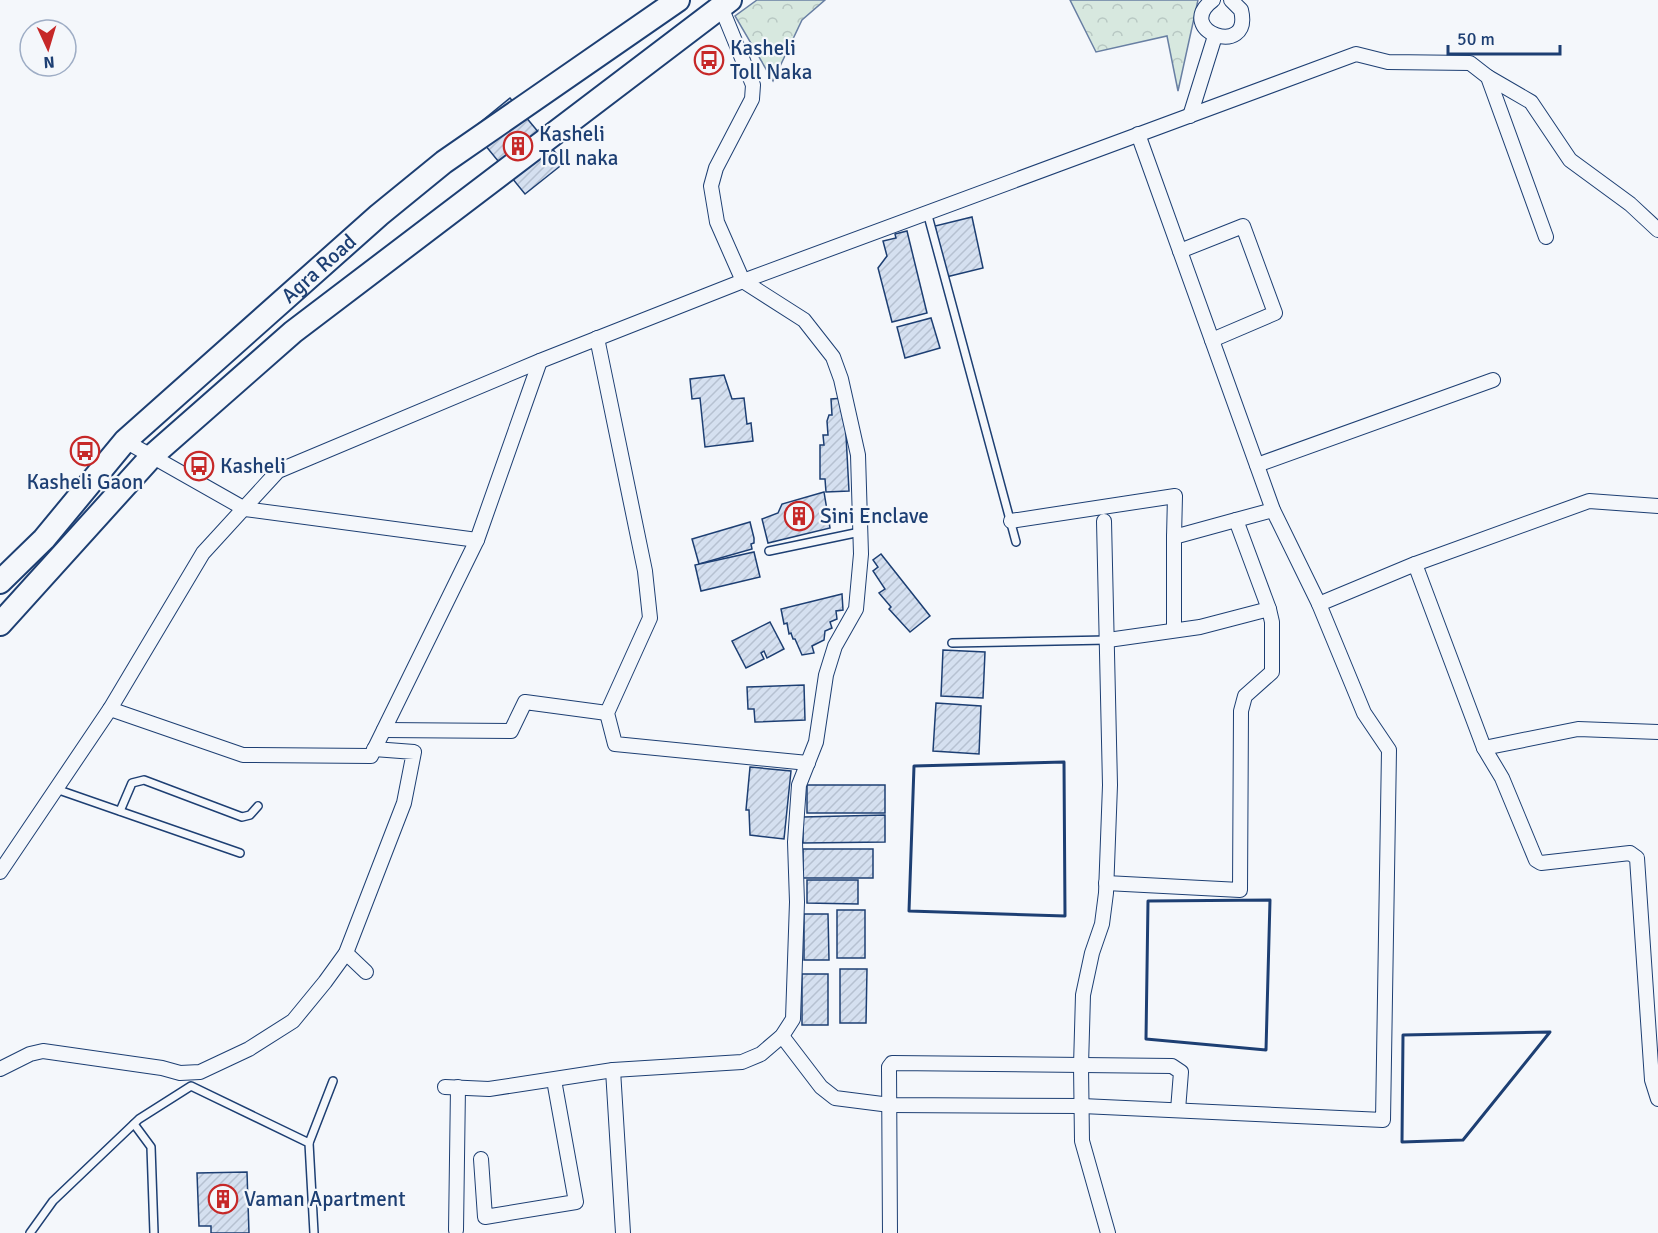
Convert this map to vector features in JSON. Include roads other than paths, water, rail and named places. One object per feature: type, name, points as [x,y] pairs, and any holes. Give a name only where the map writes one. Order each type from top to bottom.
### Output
[{"type":"highway","name":"Agra Road","points":[[0,582],[44,539],[125,441],[379,215],[444,162],[678,0]]},
{"type":"highway","points":[[0,624],[152,456],[293,332],[723,2]]},
{"type":"street","points":[[1213,0],[1204,9],[1203,22],[1215,36],[1228,37],[1239,30],[1243,17],[1238,4],[1232,0]]},
{"type":"street","points":[[456,1230],[452,1087],[489,1089],[613,1070],[742,1062],[761,1054],[782,1036],[793,1019],[797,902],[795,842],[799,785],[816,742],[826,675],[835,646],[856,609],[861,554],[858,456],[841,378],[832,357],[804,320],[743,281],[717,222],[711,186],[716,168],[752,99],[753,85],[723,2]]},
{"type":"street","points":[[1190,116],[1215,36]]},
{"type":"street","points":[[0,872],[110,709],[204,553],[278,471],[540,361],[743,281],[1356,54],[1389,62],[1470,63],[1488,77],[1530,102],[1570,160],[1630,204],[1658,230]]},
{"type":"street","points":[[1488,77],[1546,237]]},
{"type":"street","points":[[782,1036],[821,1087],[835,1098],[890,1105],[1082,1106],[1383,1120],[1389,750],[1364,713],[1319,604],[1273,510],[1138,134]]},
{"type":"street","points":[[1180,250],[1243,226],[1275,313],[1212,339]]},
{"type":"street","points":[[597,338],[645,571],[650,618],[607,713],[615,744],[808,763]]},
{"type":"street","points":[[110,709],[243,755],[371,756],[477,540],[540,361]]},
{"type":"street","points":[[1257,465],[1493,380]]},
{"type":"street","points":[[125,441],[245,509],[477,540]]},
{"type":"street","points":[[1011,521],[1175,496],[1174,630]]},
{"type":"street","points":[[1319,604],[1415,564],[1589,501],[1658,506]]},
{"type":"street","points":[[1174,537],[1273,510]]},
{"type":"street","points":[[1106,883],[1240,890],[1241,711],[1245,696],[1272,672],[1272,621],[1236,520]]},
{"type":"street","points":[[1104,521],[1110,784],[1106,883],[1102,924],[1092,953],[1083,995],[1081,1066],[1082,1141],[1108,1233]]},
{"type":"street","points":[[1415,564],[1485,748],[1502,778],[1536,860],[1541,863],[1630,853],[1637,858],[1652,1080],[1658,1099]]},
{"type":"street","points":[[1108,640],[1200,627],[1269,609]]},
{"type":"street","points":[[384,730],[511,731],[525,702],[607,713]]},
{"type":"street","points":[[1485,748],[1578,729],[1658,732]]},
{"type":"street","points":[[0,1069],[30,1054],[43,1051],[162,1068],[180,1073],[200,1072],[249,1050],[293,1021],[346,953],[404,803],[414,752],[374,749]]},
{"type":"street","points":[[346,953],[366,972]]},
{"type":"street","points":[[890,1233],[888,1200],[889,1067],[892,1063],[1172,1066],[1180,1072],[1178,1110]]},
{"type":"street","points":[[613,1070],[623,1233]]},
{"type":"street","points":[[481,1159],[485,1217],[576,1202],[554,1080]]},
{"type":"lane","points":[[927,212],[1016,542]]},
{"type":"lane","points":[[769,551],[860,532]]},
{"type":"lane","points":[[952,643],[1108,640]]},
{"type":"lane","points":[[120,811],[132,783],[144,780],[242,817],[250,815],[258,806]]},
{"type":"lane","points":[[56,789],[240,853]]},
{"type":"lane","points":[[314,1233],[309,1143],[333,1082]]},
{"type":"lane","points":[[30,1233],[53,1200],[134,1124],[191,1086],[309,1143]]},
{"type":"lane","points":[[134,1124],[152,1147],[154,1233]]},
{"type":"place","name":"Kasheli Toll Naka","points":[[709,60]]},
{"type":"place","name":"Kasheli Toll naka","points":[[518,146]]},
{"type":"place","name":"Kasheli Gaon","points":[[85,451]]},
{"type":"place","name":"Kasheli","points":[[199,466]]},
{"type":"place","name":"Sini Enclave","points":[[799,516]]},
{"type":"place","name":"Vaman Apartment","points":[[223,1199]]}]
